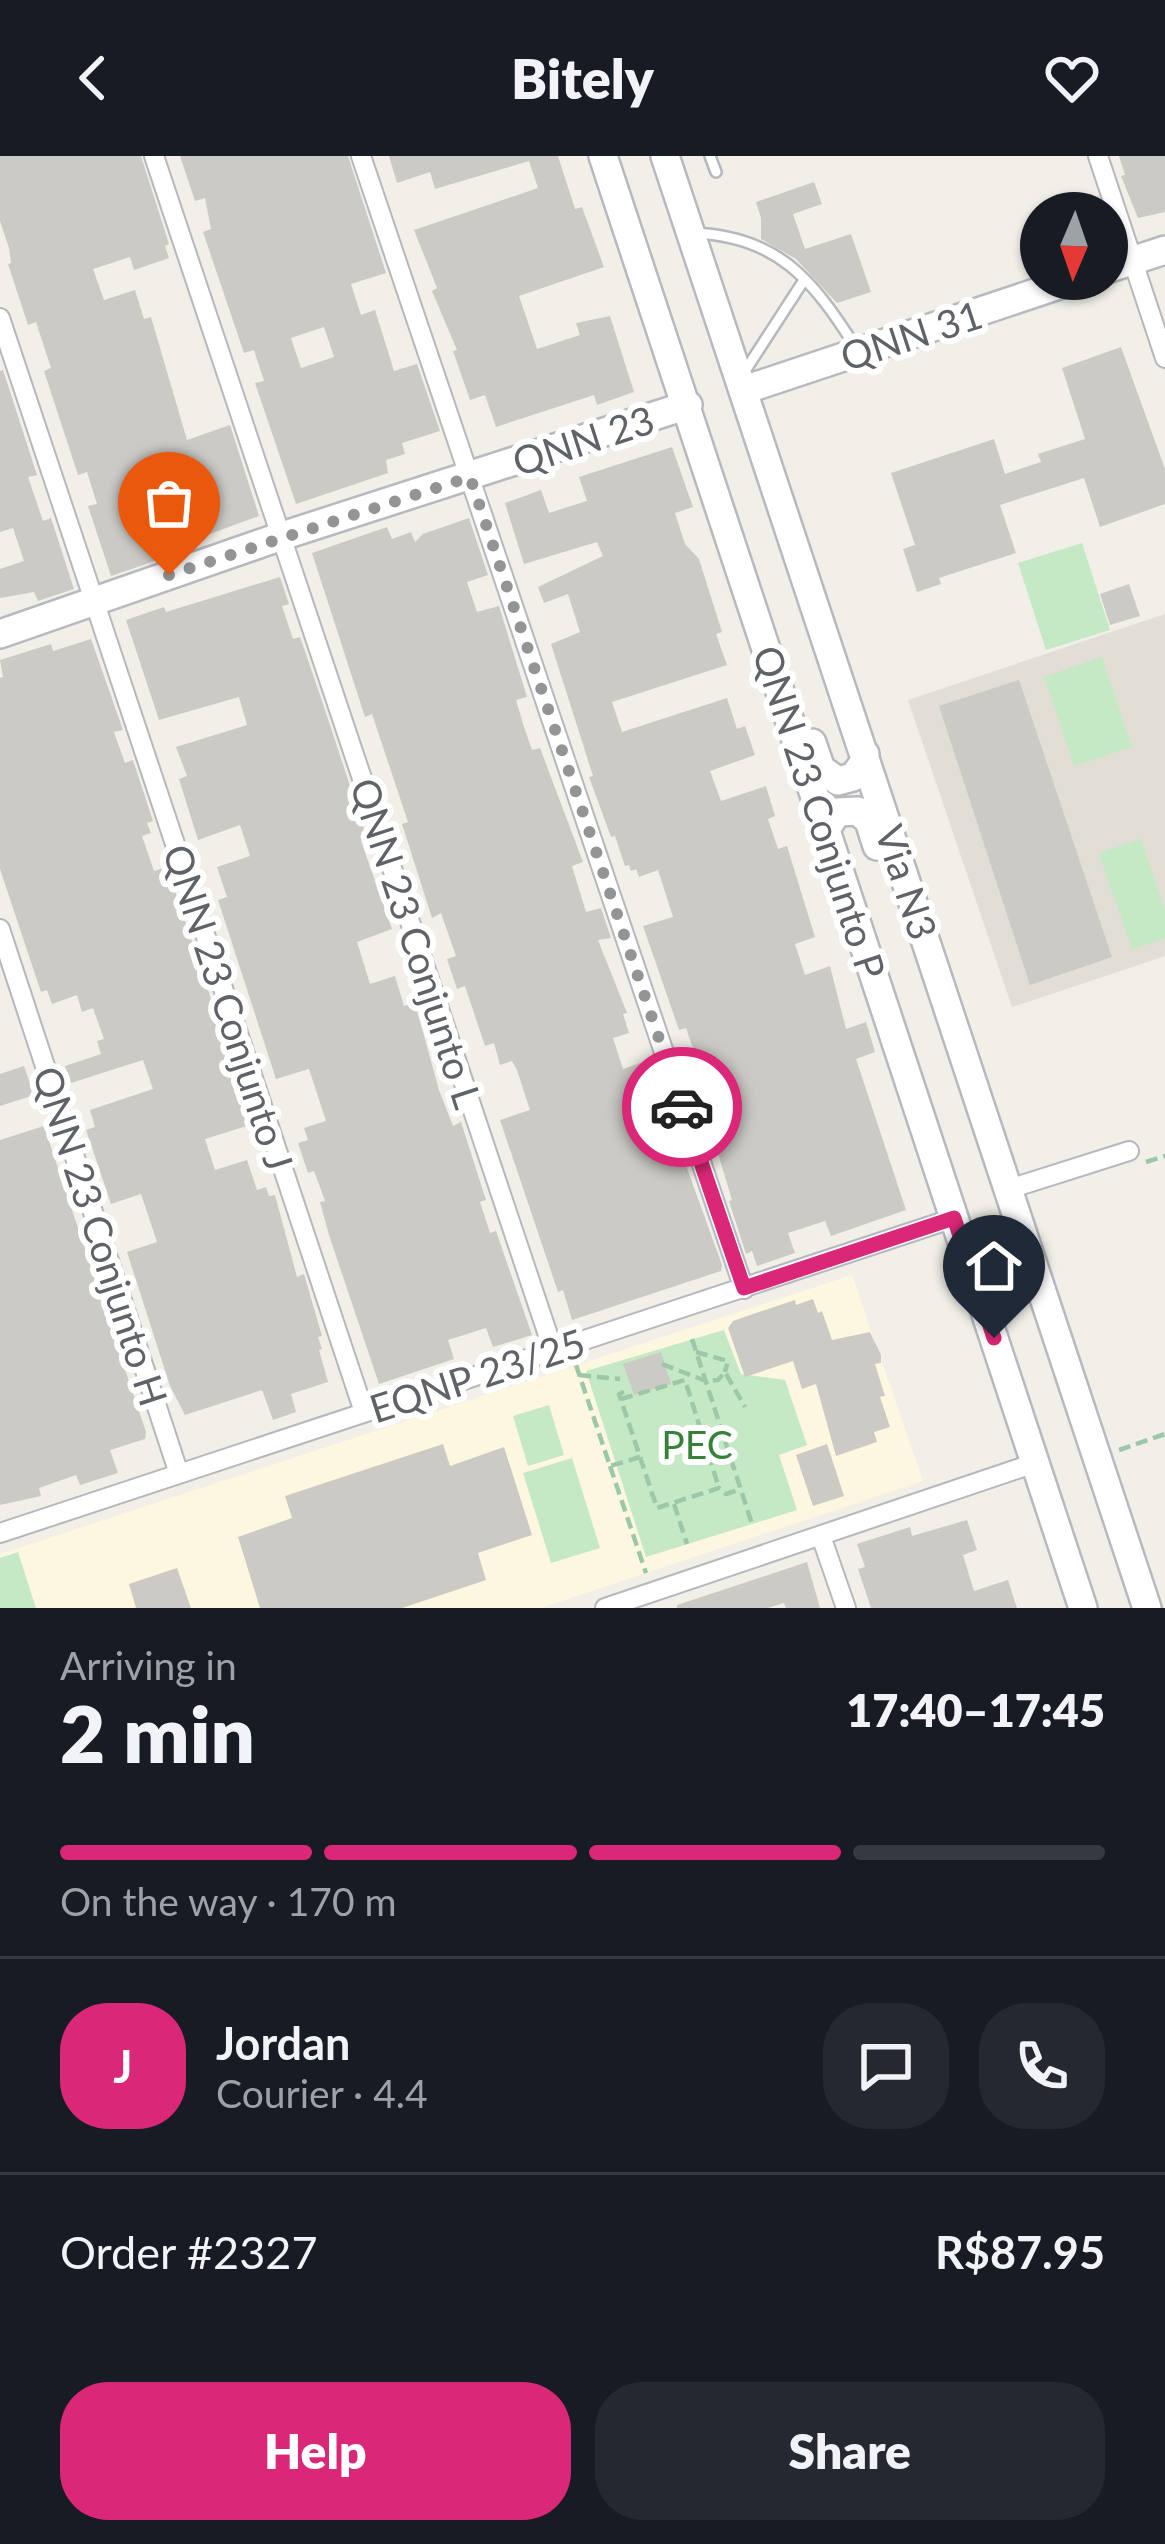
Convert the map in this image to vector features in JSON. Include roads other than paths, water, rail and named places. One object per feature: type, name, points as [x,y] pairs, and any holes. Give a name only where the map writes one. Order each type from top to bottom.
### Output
[{"type":"main road","name":"QNN 23 Conjunto P","points":[[603,156],[954,1218]]},
{"type":"main road","points":[[650,156],[708,284]]},
{"type":"main road","name":"Via N3","points":[[665,156],[1147,1608]]},
{"type":"main road","points":[[1128,262],[1165,250]]},
{"type":"main road","name":"QNN 31","points":[[742,384],[859,352],[1020,298]]},
{"type":"main road","name":"QNN 23","points":[[0,634],[282,536],[688,405]]},
{"type":"main road","points":[[731,538],[779,643],[820,769],[831,778],[845,780],[859,771],[865,754]]},
{"type":"main road","points":[[825,831],[830,817],[844,809],[859,811],[869,820],[904,930],[951,1014]]},
{"type":"main road","points":[[954,1218],[1083,1608]]},
{"type":"street","name":"QNN 23 Conjunto L","points":[[154,156],[553,1350]]},
{"type":"street","points":[[361,156],[744,1288]]},
{"type":"street","points":[[1098,156],[1105,192]]},
{"type":"street","points":[[1128,282],[1165,358]]},
{"type":"street","name":"QNN 23 Conjunto J","points":[[0,318],[364,1412]]},
{"type":"street","name":"QNN 23 Conjunto H","points":[[0,929],[179,1474]]},
{"type":"street","points":[[1009,1189],[1129,1151]]},
{"type":"street","name":"EQNP 23/25","points":[[0,1533],[954,1218]]},
{"type":"street","points":[[605,1608],[640,1603],[1035,1463]]},
{"type":"street","points":[[821,1536],[846,1608]]},
{"type":"lane","points":[[710,156],[716,172]]},
{"type":"lane","points":[[691,232],[727,234],[763,245],[828,303],[859,352]]},
{"type":"lane","points":[[742,384],[804,280]]},
{"type":"park label","name":"PEC","points":[[697,1444]]}]
